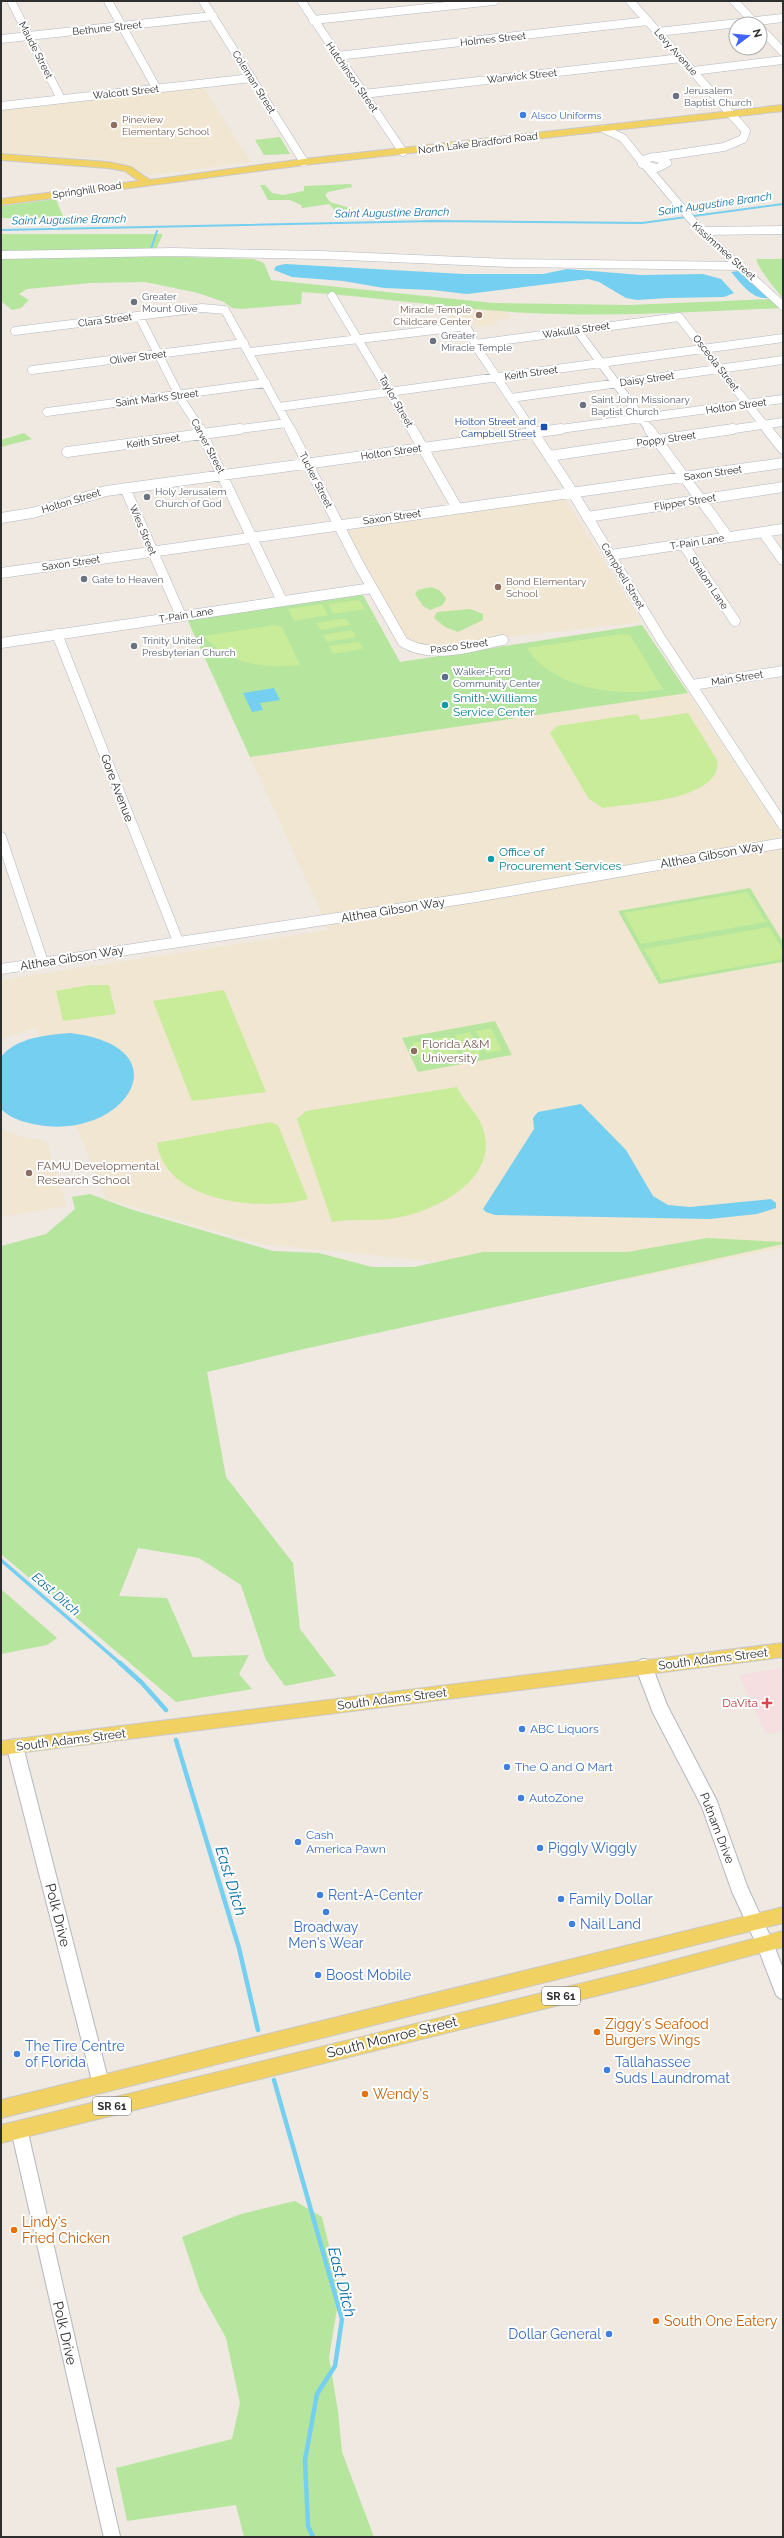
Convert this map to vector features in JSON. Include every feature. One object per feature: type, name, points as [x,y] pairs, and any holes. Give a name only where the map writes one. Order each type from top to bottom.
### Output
[{"type":"main road","name":"North Lake Bradford Road","points":[[173,179],[304,162],[783,108]]},
{"type":"main road","points":[[1,157],[92,163],[117,167],[128,169],[148,182]]},
{"type":"main road","points":[[117,167],[133,184]]},
{"type":"main road","name":"Springhill Road","points":[[1,202],[173,179]]},
{"type":"main road","name":"South Adams Street","points":[[8,1748],[783,1650]]},
{"type":"main road","name":"South Monroe Street","points":[[1,2109],[783,1915]]},
{"type":"main road","name":"South Monroe Street","points":[[1,2134],[783,1939]]},
{"type":"main road","points":[[403,2010],[411,2032]]},
{"type":"main road","points":[[111,2106],[116,2089],[128,2078]]},
{"type":"street","name":"Maude Street","points":[[11,1],[61,100]]},
{"type":"street","points":[[108,1],[157,89]]},
{"type":"street","name":"Coleman Street","points":[[203,1],[304,162]]},
{"type":"street","points":[[313,20],[494,1]]},
{"type":"street","name":"Levy Avenue","points":[[630,1],[733,114],[746,131],[743,139],[724,147],[668,158]]},
{"type":"street","points":[[734,1],[749,16]]},
{"type":"street","name":"Hutchinson Street","points":[[302,2],[403,152]]},
{"type":"street","name":"Bethune Street","points":[[1,39],[213,16]]},
{"type":"street","points":[[768,20],[783,18]]},
{"type":"street","name":"Holmes Street","points":[[337,56],[648,21]]},
{"type":"street","points":[[658,32],[728,25]]},
{"type":"street","points":[[768,36],[783,52]]},
{"type":"street","name":"Warwick Street","points":[[363,94],[682,58]]},
{"type":"street","points":[[693,71],[783,60]]},
{"type":"street","name":"Walcott Street","points":[[1,106],[252,78]]},
{"type":"street","points":[[623,138],[628,126]]},
{"type":"street","name":"Kissimmee Street","points":[[604,128],[623,138],[692,222],[783,306]]},
{"type":"street","points":[[636,153],[668,158],[666,165],[660,167],[653,174]]},
{"type":"street","points":[[644,164],[655,157]]},
{"type":"street","points":[[644,164],[660,167]]},
{"type":"street","points":[[701,231],[783,230]]},
{"type":"street","points":[[1,256],[16,254],[173,252],[322,255],[509,264],[741,266]]},
{"type":"street","name":"Taylor Street","points":[[332,296],[359,338],[457,508]]},
{"type":"street","name":"Clara Street","points":[[15,331],[219,308]]},
{"type":"street","name":"Tucker Street","points":[[219,308],[225,310],[249,352],[279,407],[338,525],[400,638],[410,648],[416,650]]},
{"type":"street","name":"Carver Street","points":[[139,316],[179,395],[203,434],[224,475],[282,600]]},
{"type":"street","name":"Wakulla Street","points":[[475,344],[677,317]]},
{"type":"street","name":"Osceola Street","points":[[677,317],[681,318],[783,449]]},
{"type":"street","name":"Campbell Street","points":[[359,338],[447,327],[463,328],[469,332],[475,344],[549,456],[611,555],[659,636],[783,825]]},
{"type":"street","points":[[577,330],[728,537]]},
{"type":"street","points":[[249,352],[359,338]]},
{"type":"street","name":"Keith Street","points":[[279,407],[783,338]]},
{"type":"street","name":"Oliver Street","points":[[32,370],[244,343]]},
{"type":"street","name":"Daisy Street","points":[[511,398],[783,360]]},
{"type":"street","name":"Saint Marks Street","points":[[47,412],[266,383]]},
{"type":"street","name":"Holton Street","points":[[1,518],[48,508],[95,493],[125,488],[783,399]]},
{"type":"street","name":"Poppy Street","points":[[549,456],[783,422]]},
{"type":"street","name":"Keith Street","points":[[67,452],[287,423]]},
{"type":"street","name":"Saxon Street","points":[[1,573],[783,463]]},
{"type":"street","name":"Flipper Street","points":[[587,517],[783,487]]},
{"type":"street","name":"Wies Street","points":[[125,488],[181,616]]},
{"type":"street","name":"T-Pain Lane","points":[[611,555],[783,529]]},
{"type":"street","points":[[763,532],[783,560]]},
{"type":"street","name":"Shalom Lane","points":[[682,544],[735,621]]},
{"type":"street","name":"T-Pain Lane","points":[[1,643],[282,600],[372,588]]},
{"type":"street","name":"Gore Avenue","points":[[57,634],[178,942]]},
{"type":"street","name":"Pasco Street","points":[[416,650],[445,649],[503,640]]},
{"type":"street","name":"Main Street","points":[[692,685],[783,671]]},
{"type":"street","points":[[1,837],[43,962]]},
{"type":"street","name":"Althea Gibson Way","points":[[1,969],[476,897],[783,844]]},
{"type":"street","name":"Putnam Drive","points":[[644,1667],[660,1709],[709,1803],[740,1890],[765,1944],[783,1991]]},
{"type":"street","name":"Polk Drive","points":[[8,1748],[101,2084]]},
{"type":"street","name":"Polk Drive","points":[[20,2129],[112,2537]]},
{"type":"shaded area","name":"Pineview Elementary School","points":[[203,87],[251,162],[151,175],[104,159],[1,153],[1,110]]},
{"type":"shaded area","name":"Miracle Temple Childcare Center","points":[[442,306],[507,311],[511,318],[496,320],[499,325],[477,327],[463,322],[453,322]]},
{"type":"shaded area","name":"Bond Elementary School","points":[[565,498],[642,622],[507,637],[443,647],[412,646],[402,633],[346,531]]},
{"type":"shaded area","name":"Florida A&M University","points":[[688,693],[783,836],[783,1248],[625,1280],[260,1244],[106,1199],[35,1027],[1,1040],[1,980],[329,930],[250,757]]},
{"type":"shaded area","name":"FAMU Developmental Research School","points":[[1,1129],[25,1138],[46,1140],[67,1206],[1,1217]]},
{"type":"shaded area","name":"DaVita","points":[[783,1668],[783,1731],[766,1734],[739,1675]]},
{"type":"green space","points":[[280,137],[290,154],[264,155],[255,140]]},
{"type":"green space","points":[[351,184],[352,187],[328,192],[325,195],[330,202],[356,210],[336,212],[329,204],[302,208],[301,205],[290,200],[268,200],[260,185],[265,185],[272,193],[283,195],[304,191],[304,186]]},
{"type":"green space","points":[[56,199],[64,219],[1,218],[1,206]]},
{"type":"green space","points":[[1,234],[163,234],[153,256],[253,259],[264,263],[271,280],[493,303],[630,305],[771,299],[781,308],[656,314],[530,313],[473,309],[302,292],[301,304],[242,309],[232,308],[224,302],[198,293],[145,282],[90,283],[27,289],[19,294],[29,300],[21,308],[12,310],[1,301]]},
{"type":"green space","points":[[756,259],[783,259],[783,299],[765,275]]},
{"type":"green space","points":[[24,433],[32,439],[1,447],[1,440]]},
{"type":"green space","points":[[431,587],[439,590],[446,598],[443,605],[430,610],[423,606],[415,594],[418,590]]},
{"type":"green space","name":"Walker-Ford Community Center","points":[[363,595],[400,662],[642,625],[688,693],[250,757],[187,619]]},
{"type":"green space","points":[[359,600],[365,609],[333,614],[328,604]]},
{"type":"green space","points":[[322,604],[328,615],[294,621],[288,609]]},
{"type":"green space","points":[[470,609],[483,614],[483,620],[458,632],[445,627],[434,618],[437,612]]},
{"type":"green space","points":[[346,618],[350,625],[321,630],[317,623]]},
{"type":"green space","points":[[275,625],[282,627],[300,665],[261,665],[236,659],[224,653],[204,636]]},
{"type":"green space","points":[[352,630],[356,637],[327,642],[323,635]]},
{"type":"green space","points":[[622,634],[630,635],[663,689],[646,692],[627,692],[608,691],[588,687],[553,673],[538,662],[527,648]]},
{"type":"green space","points":[[359,642],[363,649],[333,654],[329,646]]},
{"type":"green space","points":[[688,713],[717,760],[715,774],[706,784],[691,792],[673,798],[653,801],[603,808],[589,799],[550,733],[557,726],[637,714],[641,720]]},
{"type":"green space","points":[[750,888],[783,942],[783,962],[659,984],[618,911]]},
{"type":"green space","points":[[747,892],[766,922],[641,944],[624,913]]},
{"type":"green space","points":[[769,927],[783,950],[783,959],[662,980],[644,949]]},
{"type":"green space","points":[[89,985],[109,985],[116,1014],[63,1021],[56,991]]},
{"type":"green space","points":[[224,990],[266,1092],[192,1101],[153,1001]]},
{"type":"green space","points":[[495,1021],[512,1055],[418,1072],[402,1038]]},
{"type":"green space","points":[[491,1028],[502,1050],[486,1053],[476,1031]]},
{"type":"green space","points":[[470,1032],[481,1054],[465,1057],[455,1035]]},
{"type":"green space","points":[[449,1036],[460,1058],[444,1061],[434,1039]]},
{"type":"green space","points":[[428,1040],[439,1062],[423,1065],[412,1043]]},
{"type":"green space","points":[[457,1087],[481,1123],[486,1147],[482,1163],[473,1177],[461,1190],[446,1200],[429,1208],[396,1218],[332,1222],[297,1119],[306,1111]]},
{"type":"green space","points":[[270,1122],[278,1125],[308,1199],[289,1203],[243,1203],[219,1198],[197,1191],[178,1179],[164,1163],[157,1143]]},
{"type":"green space","points":[[90,1194],[130,1209],[273,1251],[319,1253],[372,1267],[414,1267],[483,1252],[627,1252],[707,1238],[783,1242],[783,1244],[304,1349],[207,1372],[226,1477],[293,1563],[300,1629],[336,1676],[285,1686],[266,1660],[241,1585],[199,1558],[138,1548],[119,1596],[167,1598],[193,1657],[249,1655],[239,1674],[252,1689],[176,1702],[1,1554],[1,1246],[46,1234],[75,1209],[72,1197]]},
{"type":"green space","points":[[1,1589],[57,1638],[47,1645],[1,1654]]},
{"type":"green space","points":[[295,2201],[322,2217],[340,2291],[329,2357],[338,2411],[342,2452],[374,2537],[244,2537],[236,2505],[127,2521],[116,2468],[232,2439],[240,2403],[226,2338],[200,2291],[182,2237],[241,2214]]},
{"type":"water","points":[[285,264],[463,274],[543,274],[567,269],[641,275],[703,274],[721,279],[734,293],[724,297],[637,300],[626,298],[599,282],[588,279],[467,294],[432,290],[384,288],[343,281],[292,277],[274,270],[276,266]]},
{"type":"water","points":[[738,271],[769,298],[758,297],[748,291],[731,272]]},
{"type":"water","points":[[274,688],[280,700],[260,703],[263,710],[252,712],[243,693]]},
{"type":"water","points":[[70,1033],[106,1042],[126,1055],[134,1072],[130,1090],[117,1106],[96,1119],[70,1126],[39,1125],[24,1122],[9,1115],[1,1109],[1,1057],[15,1045],[24,1041],[42,1036]]},
{"type":"water","points":[[581,1104],[626,1150],[653,1196],[668,1205],[690,1207],[771,1199],[776,1203],[776,1208],[757,1214],[710,1219],[495,1215],[486,1212],[483,1209],[534,1129],[533,1118],[538,1112]]},
{"type":"waterway","name":"Saint Augustine Branch","points":[[1,230],[434,221],[642,223],[783,204]]},
{"type":"waterway","points":[[151,249],[157,231]]},
{"type":"waterway","name":"East Ditch","points":[[1,1560],[121,1664]]},
{"type":"waterway","name":"East Ditch","points":[[120,1663],[142,1683],[166,1710]]},
{"type":"waterway","name":"East Ditch","points":[[176,1740],[239,1948],[258,2030]]},
{"type":"waterway","name":"East Ditch","points":[[274,2080],[342,2319],[335,2366],[317,2394],[305,2460],[308,2526],[313,2537]]},
{"type":"place","name":"Jerusalem Baptist Church","points":[[676,96]]},
{"type":"place","name":"Alsco Uniforms","points":[[523,115]]},
{"type":"place","name":"Pineview Elementary School","points":[[114,125]]},
{"type":"place","name":"Greater Mount Olive","points":[[134,302]]},
{"type":"place","name":"Miracle Temple Childcare Center","points":[[479,315]]},
{"type":"place","name":"Greater Miracle Temple","points":[[433,341]]},
{"type":"place","name":"Saint John Missionary Baptist Church","points":[[583,405]]},
{"type":"place","name":"Holton Street and Campbell Street","points":[[544,427]]},
{"type":"place","name":"Holy Jerusalem Church of God","points":[[147,497]]},
{"type":"place","name":"Gate to Heaven","points":[[84,579]]},
{"type":"place","name":"Bond Elementary School","points":[[498,587]]},
{"type":"place","name":"Trinity United Presbyterian Church","points":[[134,646]]},
{"type":"place","name":"Walker-Ford Community Center","points":[[445,677]]},
{"type":"place","name":"Smith-Williams Service Center","points":[[445,705]]},
{"type":"place","name":"Office of Procurement Services","points":[[491,859]]},
{"type":"place","name":"Florida A&M University","points":[[414,1051]]},
{"type":"place","name":"FAMU Developmental Research School","points":[[29,1173]]},
{"type":"place","name":"DaVita","points":[[767,1703]]},
{"type":"place","name":"ABC Liquors","points":[[522,1729]]},
{"type":"place","name":"The Q and Q Mart","points":[[507,1767]]},
{"type":"place","name":"AutoZone","points":[[521,1798]]},
{"type":"place","name":"Cash America Pawn","points":[[298,1842]]},
{"type":"place","name":"Piggly Wiggly","points":[[540,1848]]},
{"type":"place","name":"Rent-A-Center","points":[[320,1895]]},
{"type":"place","name":"Family Dollar","points":[[561,1899]]},
{"type":"place","name":"Broadway Men's Wear","points":[[326,1912]]},
{"type":"place","name":"Nail Land","points":[[572,1924]]},
{"type":"place","name":"Boost Mobile","points":[[318,1975]]},
{"type":"place","name":"Ziggy's Seafood Burgers Wings","points":[[597,2032]]},
{"type":"place","name":"The Tire Centre of Florida","points":[[17,2054]]},
{"type":"place","name":"Tallahassee Suds Laundromat","points":[[607,2070]]},
{"type":"place","name":"Wendy's","points":[[365,2094]]},
{"type":"place","name":"Lindy's Fried Chicken","points":[[14,2230]]},
{"type":"place","name":"South One Eatery","points":[[656,2321]]},
{"type":"place","name":"Dollar General","points":[[609,2334]]}]
